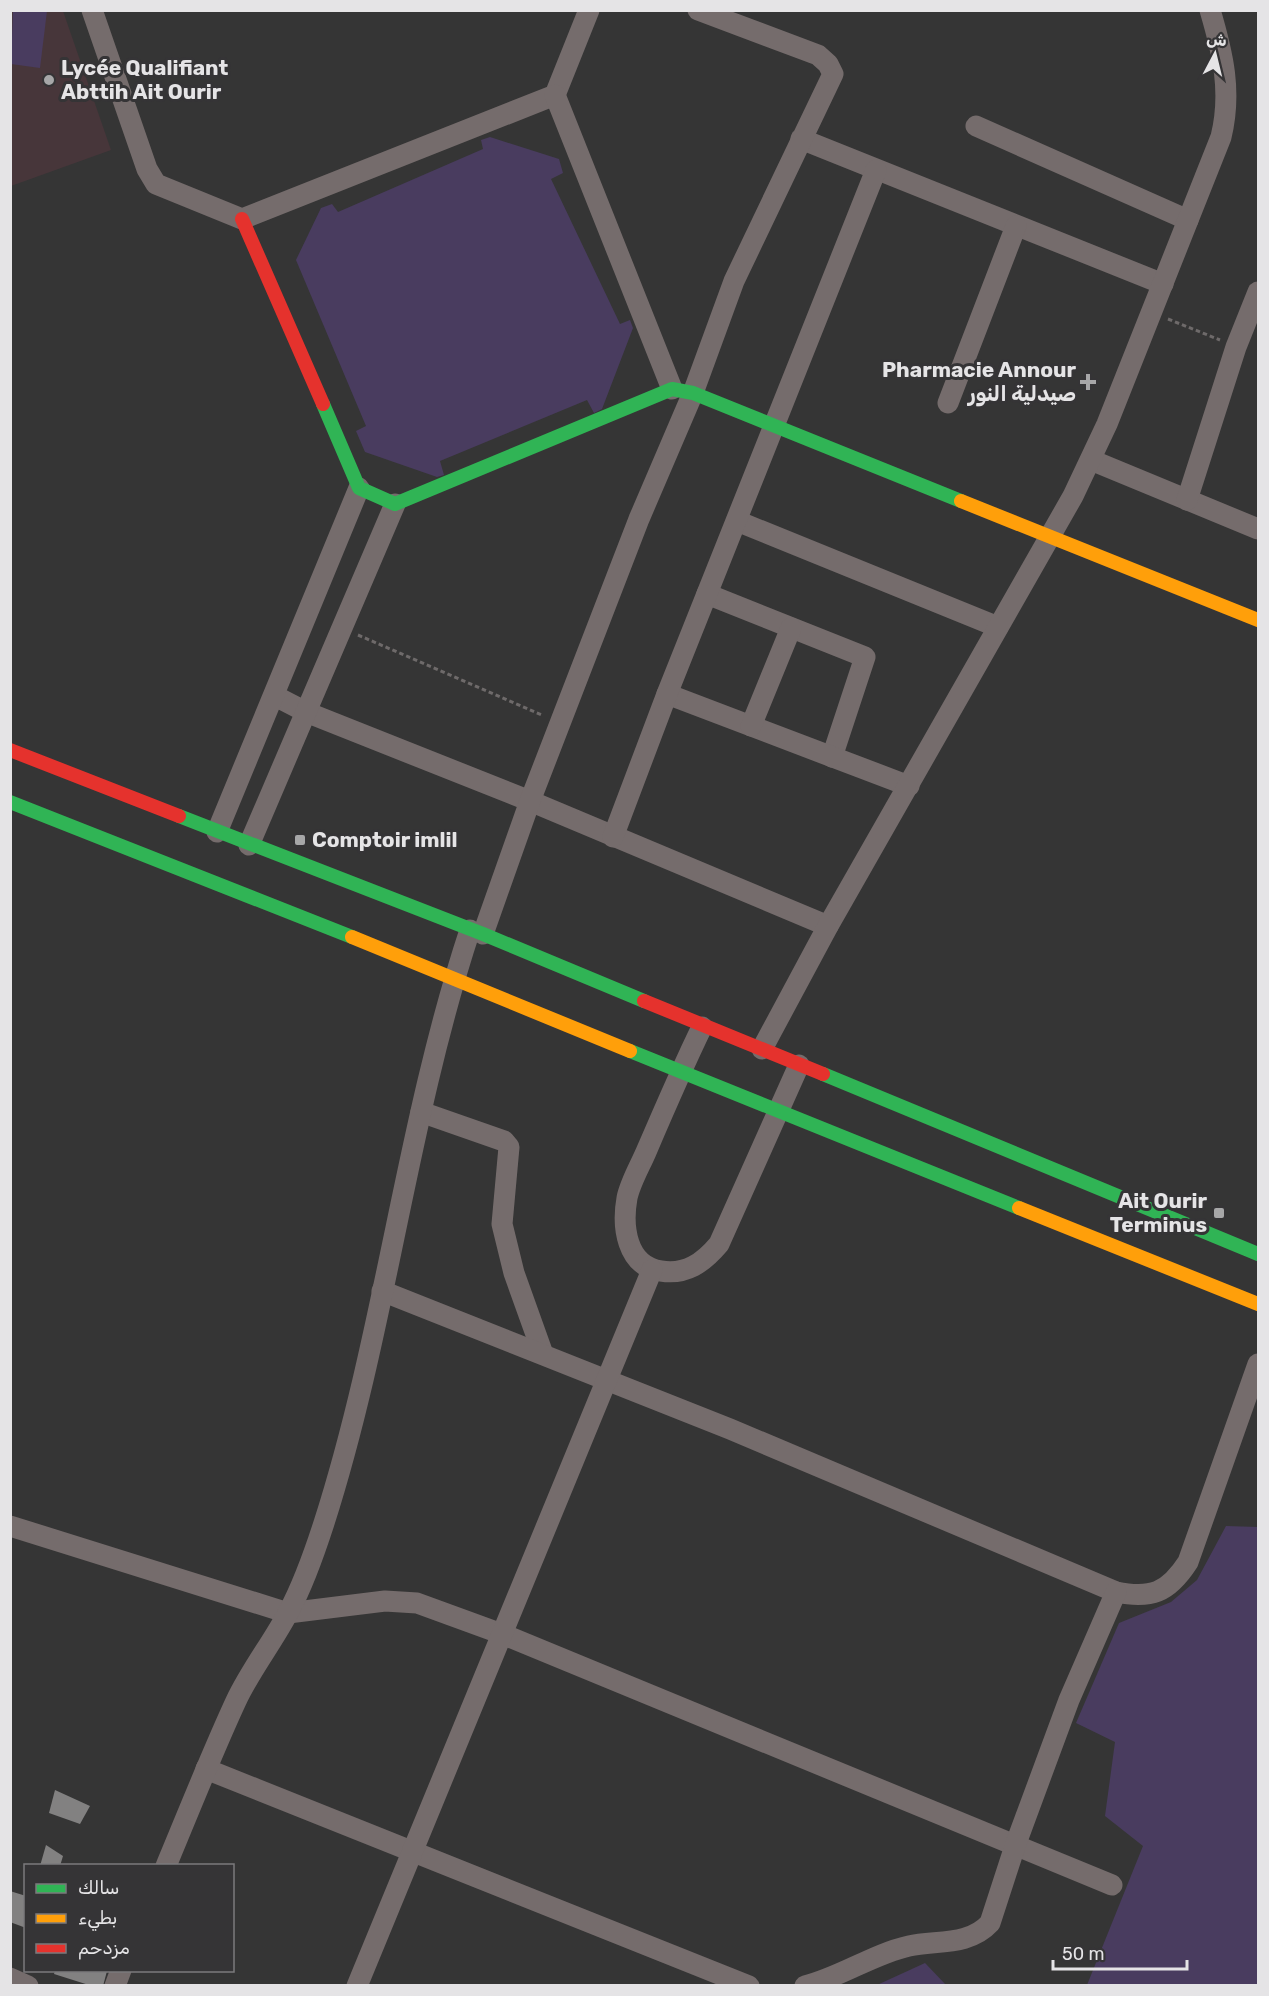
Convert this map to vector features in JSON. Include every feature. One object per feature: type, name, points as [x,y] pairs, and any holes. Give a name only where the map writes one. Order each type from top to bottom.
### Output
[{"type":"main road","points":[[242,219],[359,488],[395,504],[683,391],[776,426],[1258,620]]},
{"type":"main road","points":[[12,755],[476,932],[1258,1254]]},
{"type":"main road","points":[[10,802],[454,978],[680,1072],[1258,1304]]},
{"type":"street","points":[[92,10],[147,169],[156,184],[242,219],[555,94]]},
{"type":"street","points":[[589,10],[555,94],[683,391]]},
{"type":"street","points":[[167,1864],[237,1699],[288,1613],[308,1572],[352,1427],[421,1112],[454,978],[476,932],[530,801],[639,519],[683,391],[833,74],[828,64],[818,55],[698,10]]},
{"type":"street","points":[[762,1049],[828,926],[1052,536],[1091,460],[1212,164],[1227,113],[1225,68],[1210,10]]},
{"type":"street","points":[[976,126],[1188,219]]},
{"type":"street","points":[[801,139],[1163,284]]},
{"type":"street","points":[[614,837],[667,694],[776,426],[876,170]]},
{"type":"street","points":[[948,403],[1016,226]]},
{"type":"street","points":[[1187,500],[1236,347],[1258,292]]},
{"type":"street","points":[[1091,460],[1258,529]]},
{"type":"street","points":[[217,832],[359,488]]},
{"type":"street","points":[[249,844],[395,504]]},
{"type":"street","points":[[737,521],[998,627]]},
{"type":"street","points":[[707,594],[865,657],[832,757]]},
{"type":"street","points":[[752,726],[791,628]]},
{"type":"street","points":[[667,694],[909,786]]},
{"type":"street","points":[[275,696],[306,712],[530,801],[828,926]]},
{"type":"street","points":[[702,1027],[627,1195],[626,1238],[632,1252],[652,1270],[674,1273],[689,1269],[706,1260],[719,1245],[735,1214],[777,1109],[799,1065]]},
{"type":"street","points":[[421,1112],[504,1141],[509,1147],[502,1224],[514,1273],[543,1354]]},
{"type":"street","points":[[357,1986],[652,1270]]},
{"type":"street","points":[[382,1291],[607,1379],[1116,1592],[1137,1596],[1155,1593],[1179,1577],[1188,1562],[1258,1364]]},
{"type":"street","points":[[10,1526],[288,1613],[385,1601],[417,1603],[502,1634],[1112,1885]]},
{"type":"street","points":[[805,1986],[906,1947],[968,1940],[982,1932],[995,1914],[1015,1846],[1069,1700],[1116,1592]]},
{"type":"street","points":[[206,1769],[749,1986]]},
{"type":"street","points":[[115,1986],[121,1972]]},
{"type":"street","points":[[10,1978],[28,1986]]},
{"type":"path","points":[[1152,312],[1236,347]]},
{"type":"path","points":[[343,629],[560,723]]},
{"type":"shaded area","points":[[13,10],[47,11],[40,68],[11,64]]},
{"type":"shaded area","name":"Lycée Qualifiant Abttih Ait Ourir","points":[[11,11],[63,11],[111,150],[11,186]]},
{"type":"shaded area","points":[[490,137],[559,159],[563,173],[551,179],[620,324],[630,320],[633,328],[602,409],[594,413],[587,400],[440,461],[444,475],[437,477],[365,452],[356,431],[366,426],[296,260],[321,208],[332,204],[338,212],[483,149],[481,140]]},
{"type":"shaded area","points":[[1226,1526],[1258,1527],[1258,1985],[1087,1985],[1143,1846],[1105,1816],[1115,1742],[1076,1723],[1119,1623],[1171,1602],[1197,1580]]},
{"type":"shaded area","points":[[925,1963],[946,1985],[877,1985]]},
{"type":"building","points":[[55,1790],[90,1806],[80,1824],[49,1813]]},
{"type":"building","points":[[46,1845],[63,1856],[61,1864],[41,1864]]},
{"type":"building","points":[[10,1891],[24,1895],[24,1927],[10,1922]]},
{"type":"building","points":[[55,1972],[107,1972],[103,1986],[92,1986],[54,1974]]},
{"type":"traffic: fast","points":[[323,404],[359,488],[395,504],[672,389],[693,393],[961,501]]},
{"type":"traffic: fast","points":[[10,802],[352,937]]},
{"type":"traffic: fast","points":[[179,816],[483,934],[644,1001]]},
{"type":"traffic: fast","points":[[630,1051],[1019,1208]]},
{"type":"traffic: fast","points":[[823,1074],[1258,1254]]},
{"type":"traffic: slow","points":[[961,501],[1258,620]]},
{"type":"traffic: slow","points":[[352,937],[630,1051]]},
{"type":"traffic: slow","points":[[1019,1208],[1258,1304]]},
{"type":"traffic: jam","points":[[242,219],[323,404]]},
{"type":"traffic: jam","points":[[10,750],[179,816]]},
{"type":"traffic: jam","points":[[644,1001],[823,1074]]},
{"type":"place","name":"Lycée Qualifiant Abttih Ait Ourir","points":[[49,80]]},
{"type":"place","name":"Pharmacie Annour صيدلية النور","points":[[1088,382]]},
{"type":"place","name":"Comptoir imlil","points":[[300,840]]},
{"type":"place","name":"Ait Ourir Terminus","points":[[1219,1213]]}]
